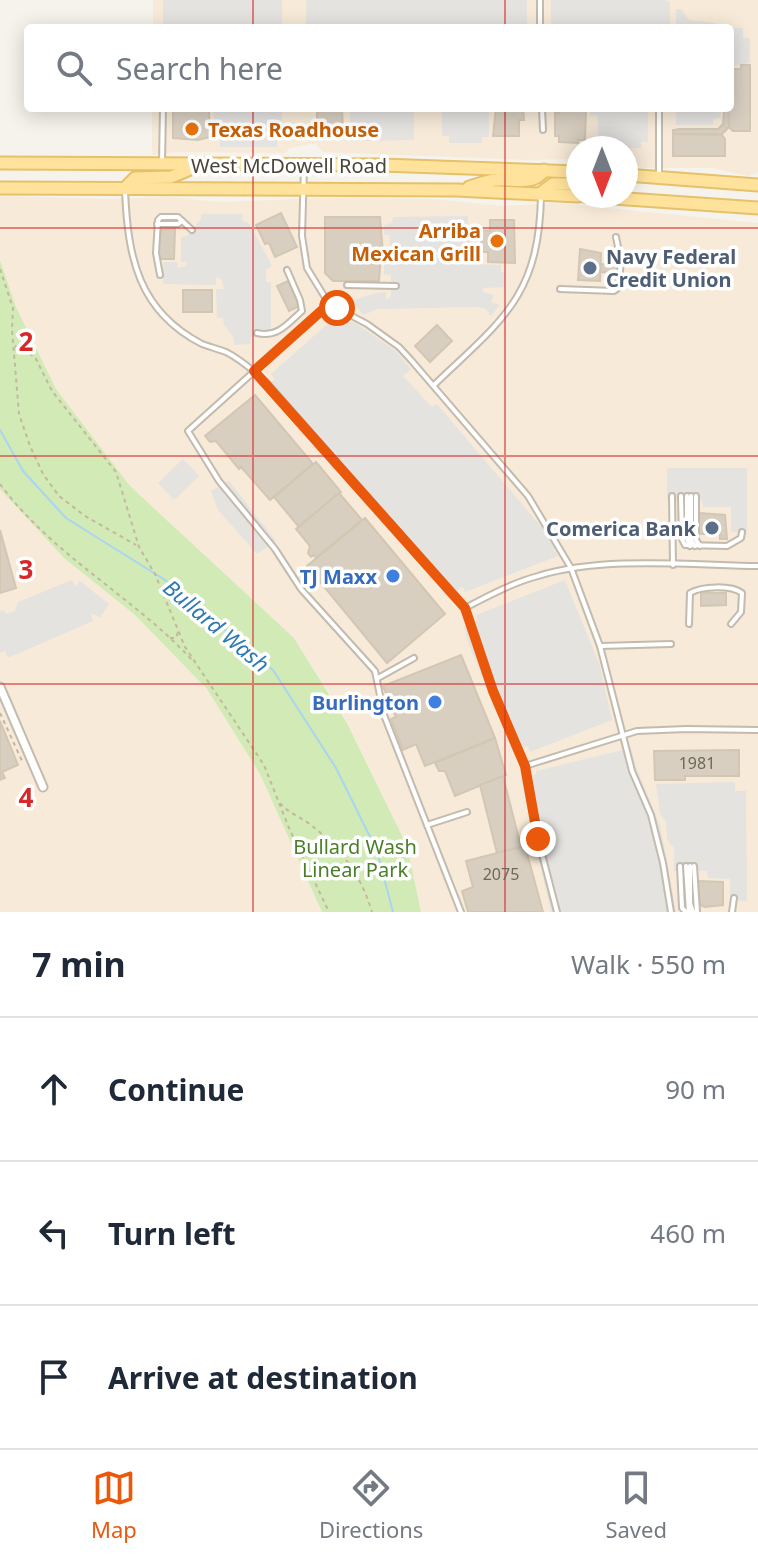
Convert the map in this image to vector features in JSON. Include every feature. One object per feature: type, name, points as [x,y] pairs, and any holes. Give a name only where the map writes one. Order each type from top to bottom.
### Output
[{"type":"main road","name":"West McDowell Road","points":[[0,163],[304,165],[566,171]]},
{"type":"main road","points":[[125,188],[135,178],[171,177],[203,164]]},
{"type":"main road","points":[[457,190],[495,180],[531,180],[542,175],[544,170]]},
{"type":"main road","points":[[638,176],[758,185]]},
{"type":"main road","points":[[541,193],[553,184],[566,184]]},
{"type":"main road","name":"West McDowell Road","points":[[0,188],[457,190],[566,195]]},
{"type":"main road","name":"West McDowell Road","points":[[638,200],[758,208]]},
{"type":"street","points":[[0,687],[43,787]]},
{"type":"lane","points":[[540,0],[540,24]]},
{"type":"lane","points":[[162,164],[163,112]]},
{"type":"lane","points":[[542,112],[543,130]]},
{"type":"lane","points":[[659,112],[659,177]]},
{"type":"lane","points":[[304,165],[302,236],[307,268],[329,304],[367,324],[399,347],[528,496],[571,568],[600,646],[632,771],[651,814],[671,912]]},
{"type":"lane","points":[[125,188],[131,256],[140,281],[154,305],[175,328],[204,345],[228,353],[254,371],[465,608],[493,691],[525,766],[538,839],[557,912]]},
{"type":"lane","points":[[434,386],[501,320],[525,284],[539,242],[541,193]]},
{"type":"lane","points":[[160,275],[156,261],[157,224],[161,217],[178,217],[192,230]]},
{"type":"lane","points":[[560,289],[614,291],[618,288],[621,262],[616,237]]},
{"type":"lane","points":[[257,333],[272,335],[302,311],[287,270]]},
{"type":"lane","points":[[347,285],[396,286]]},
{"type":"lane","points":[[329,304],[188,431],[219,481],[275,549],[301,589],[375,671],[384,715],[461,912]]},
{"type":"lane","points":[[672,496],[673,565]]},
{"type":"lane","points":[[695,546],[689,496],[682,539],[685,545],[695,546],[731,545],[741,538],[742,532]]},
{"type":"lane","points":[[465,608],[503,588],[571,568],[758,566]]},
{"type":"lane","points":[[689,624],[690,593],[700,589],[734,589],[742,593],[741,612],[731,624]]},
{"type":"lane","points":[[600,646],[671,644]]},
{"type":"lane","points":[[378,678],[414,658]]},
{"type":"lane","points":[[525,766],[621,734],[657,729],[758,730]]},
{"type":"lane","points":[[427,825],[467,812]]},
{"type":"lane","points":[[688,866],[691,912],[682,908],[688,866]]},
{"type":"lane","points":[[732,912],[734,898]]},
{"type":"path","points":[[0,269],[13,308],[19,414],[43,474],[59,496],[76,510],[139,547]]},
{"type":"path","points":[[15,346],[35,357],[52,391],[116,472],[139,547],[155,574],[179,630],[196,665],[254,748],[329,912]]},
{"type":"path","points":[[16,359],[18,351],[25,350]]},
{"type":"path","points":[[0,484],[33,524],[62,552],[133,605],[196,665]]},
{"type":"path","points":[[131,542],[135,535]]},
{"type":"path","points":[[168,638],[176,638],[179,630]]},
{"type":"path","points":[[0,713],[23,763]]},
{"type":"path","points":[[279,801],[346,857],[360,880],[372,912]]},
{"type":"path","points":[[286,821],[287,814],[294,814]]},
{"type":"shaded area","points":[[153,0],[758,0],[758,172],[748,176],[712,168],[638,167],[638,136],[566,136],[566,159],[323,152],[315,143],[290,148],[285,153],[175,152],[152,155],[152,112],[734,112],[734,24],[153,24]]},
{"type":"shaded area","points":[[163,0],[282,0],[282,24],[163,24]]},
{"type":"shaded area","points":[[306,0],[527,0],[527,24],[306,24]]},
{"type":"shaded area","points":[[551,0],[670,2],[670,24],[551,24]]},
{"type":"shaded area","points":[[676,9],[681,9],[689,20],[715,23],[715,24],[676,24]]},
{"type":"shaded area","points":[[734,28],[743,28],[743,38],[750,38],[750,63],[734,65]]},
{"type":"shaded area","points":[[213,112],[282,112],[282,139],[277,139],[277,147],[220,147],[220,139],[214,139]]},
{"type":"shaded area","points":[[350,112],[414,112],[414,140],[350,141]]},
{"type":"shaded area","points":[[442,112],[489,112],[489,137],[482,137],[482,143],[449,143],[449,136],[442,136]]},
{"type":"shaded area","points":[[590,112],[648,112],[648,142],[641,142],[641,148],[638,148],[638,136],[598,136],[598,116],[590,115]]},
{"type":"shaded area","points":[[676,112],[721,112],[721,118],[713,119],[713,125],[676,125]]},
{"type":"shaded area","points":[[0,196],[169,197],[220,202],[321,198],[432,199],[502,206],[556,203],[566,204],[566,208],[606,208],[758,223],[758,912],[421,912],[407,846],[345,718],[295,639],[130,486],[56,389],[16,307],[0,260]]},
{"type":"shaded area","points":[[201,214],[243,214],[242,220],[250,224],[272,266],[266,270],[266,282],[271,282],[271,332],[251,337],[250,344],[234,345],[234,338],[224,325],[223,318],[217,318],[216,289],[224,289],[222,280],[216,277],[216,285],[163,284],[163,262],[177,262],[178,268],[186,266],[187,262],[181,262],[181,237],[187,236],[201,219]]},
{"type":"shaded area","points":[[468,216],[468,227],[477,227],[476,264],[501,265],[501,272],[505,273],[505,287],[483,288],[483,292],[494,295],[491,302],[500,305],[491,316],[486,309],[479,307],[378,309],[363,315],[353,302],[357,299],[386,292],[386,300],[391,296],[391,275],[384,274],[384,256],[389,256],[390,239],[389,235],[384,235],[384,225],[392,223],[393,217]]},
{"type":"shaded area","points":[[333,319],[338,324],[343,320],[355,323],[396,351],[411,369],[403,376],[432,407],[437,404],[544,530],[558,556],[465,592],[462,586],[450,599],[264,388],[275,379],[271,374]]},
{"type":"shaded area","points":[[183,459],[199,476],[174,500],[158,483]]},
{"type":"shaded area","points":[[667,468],[747,468],[747,532],[731,532],[731,507],[703,507],[702,500],[667,500]]},
{"type":"shaded area","points":[[229,481],[276,541],[257,554],[218,510],[211,491]]},
{"type":"shaded area","points":[[0,489],[64,558],[135,615],[207,689],[260,774],[322,912],[0,912]]},
{"type":"shaded area","points":[[72,580],[76,586],[80,581],[109,604],[100,618],[91,615],[93,621],[8,658],[5,651],[0,653],[0,612],[3,610],[7,614],[15,611],[18,602]]},
{"type":"shaded area","points":[[565,580],[600,666],[612,720],[530,752],[527,746],[513,752],[468,643],[464,626],[478,621],[476,615]]},
{"type":"shaded area","points":[[631,748],[660,825],[676,912],[551,912],[521,779],[536,774],[536,771]]},
{"type":"shaded area","points":[[735,782],[735,791],[746,791],[747,901],[730,900],[730,879],[708,878],[707,871],[674,871],[674,848],[667,839],[656,784]]},
{"type":"green space","name":"Bullard Wash Linear Park","points":[[0,260],[16,307],[56,389],[130,486],[294,638],[347,723],[407,846],[421,912],[322,912],[260,774],[207,689],[135,615],[64,558],[0,489]]},
{"type":"building","points":[[741,65],[750,65],[750,131],[733,131],[728,126],[728,112],[734,112],[734,69],[741,69]]},
{"type":"building","name":"Texas Roadhouse","points":[[173,112],[209,112],[210,137],[198,140],[173,138]]},
{"type":"building","points":[[317,112],[342,112],[343,132],[338,136],[317,134]]},
{"type":"building","points":[[496,112],[523,112],[524,120],[519,120],[519,136],[493,136]]},
{"type":"building","points":[[586,112],[585,136],[566,136],[566,142],[559,142],[559,136],[555,136],[555,113]]},
{"type":"building","points":[[724,112],[728,112],[729,127],[720,136],[673,134],[673,130],[680,129],[718,129],[723,124]]},
{"type":"building","points":[[673,134],[722,135],[725,139],[725,156],[673,156]]},
{"type":"building","points":[[281,213],[297,247],[275,257],[256,225]]},
{"type":"building","points":[[325,217],[380,217],[383,254],[379,281],[333,281],[325,273]]},
{"type":"building","name":"Arriba Mexican Grill","points":[[490,220],[514,220],[515,263],[488,262],[488,252],[481,252],[481,230],[490,231]]},
{"type":"building","points":[[175,229],[174,259],[158,259],[159,230]]},
{"type":"building","name":"Navy Federal Credit Union","points":[[580,249],[601,253],[600,281],[578,280]]},
{"type":"building","points":[[601,264],[617,265],[617,273],[600,272]]},
{"type":"building","points":[[288,281],[300,306],[289,311],[277,286]]},
{"type":"building","points":[[183,290],[212,290],[212,312],[183,312]]},
{"type":"building","points":[[437,325],[452,341],[430,362],[415,346]]},
{"type":"building","points":[[255,395],[313,464],[270,500],[216,441],[210,442],[205,436]]},
{"type":"building","points":[[316,462],[341,492],[299,527],[274,497]]},
{"type":"building","points":[[339,493],[362,520],[316,558],[314,555],[311,557],[308,553],[310,546],[296,529]]},
{"type":"building","name":"Comerica Bank","points":[[699,513],[725,515],[727,539],[720,539],[720,534],[699,534]]},
{"type":"building","points":[[365,518],[445,614],[387,663],[307,566]]},
{"type":"building","points":[[0,530],[16,588],[0,593]]},
{"type":"building","points":[[701,593],[726,593],[726,605],[701,606]]},
{"type":"building","name":"Burlington","points":[[461,655],[495,738],[425,766],[416,744],[403,750],[391,719],[396,717],[383,686]]},
{"type":"building","points":[[0,721],[18,765],[2,772],[5,778],[0,780]]},
{"type":"building","points":[[495,738],[506,775],[455,796],[445,771],[439,771],[435,763]]},
{"type":"building","points":[[739,750],[739,776],[685,776],[685,780],[655,780],[654,751]]},
{"type":"building","points":[[503,776],[521,847],[497,853],[480,785]]},
{"type":"building","points":[[525,846],[543,912],[468,912],[462,891],[473,887],[466,861]]},
{"type":"building","points":[[698,881],[723,882],[723,905],[700,905]]},
{"type":"waterway","name":"Bullard Wash","points":[[0,430],[23,471],[66,518],[165,580],[273,670],[336,768],[377,851],[393,912]]},
{"type":"place","name":"Texas Roadhouse","points":[[192,129]]},
{"type":"place","name":"Arriba Mexican Grill","points":[[497,241]]},
{"type":"place","name":"Navy Federal Credit Union","points":[[590,268]]},
{"type":"place","name":"Comerica Bank","points":[[712,528]]},
{"type":"place","name":"TJ Maxx","points":[[393,576]]},
{"type":"place","name":"Burlington","points":[[435,702]]},
{"type":"route","points":[[337,308],[329,304],[254,371],[465,608],[493,691],[525,766],[538,839]]}]
